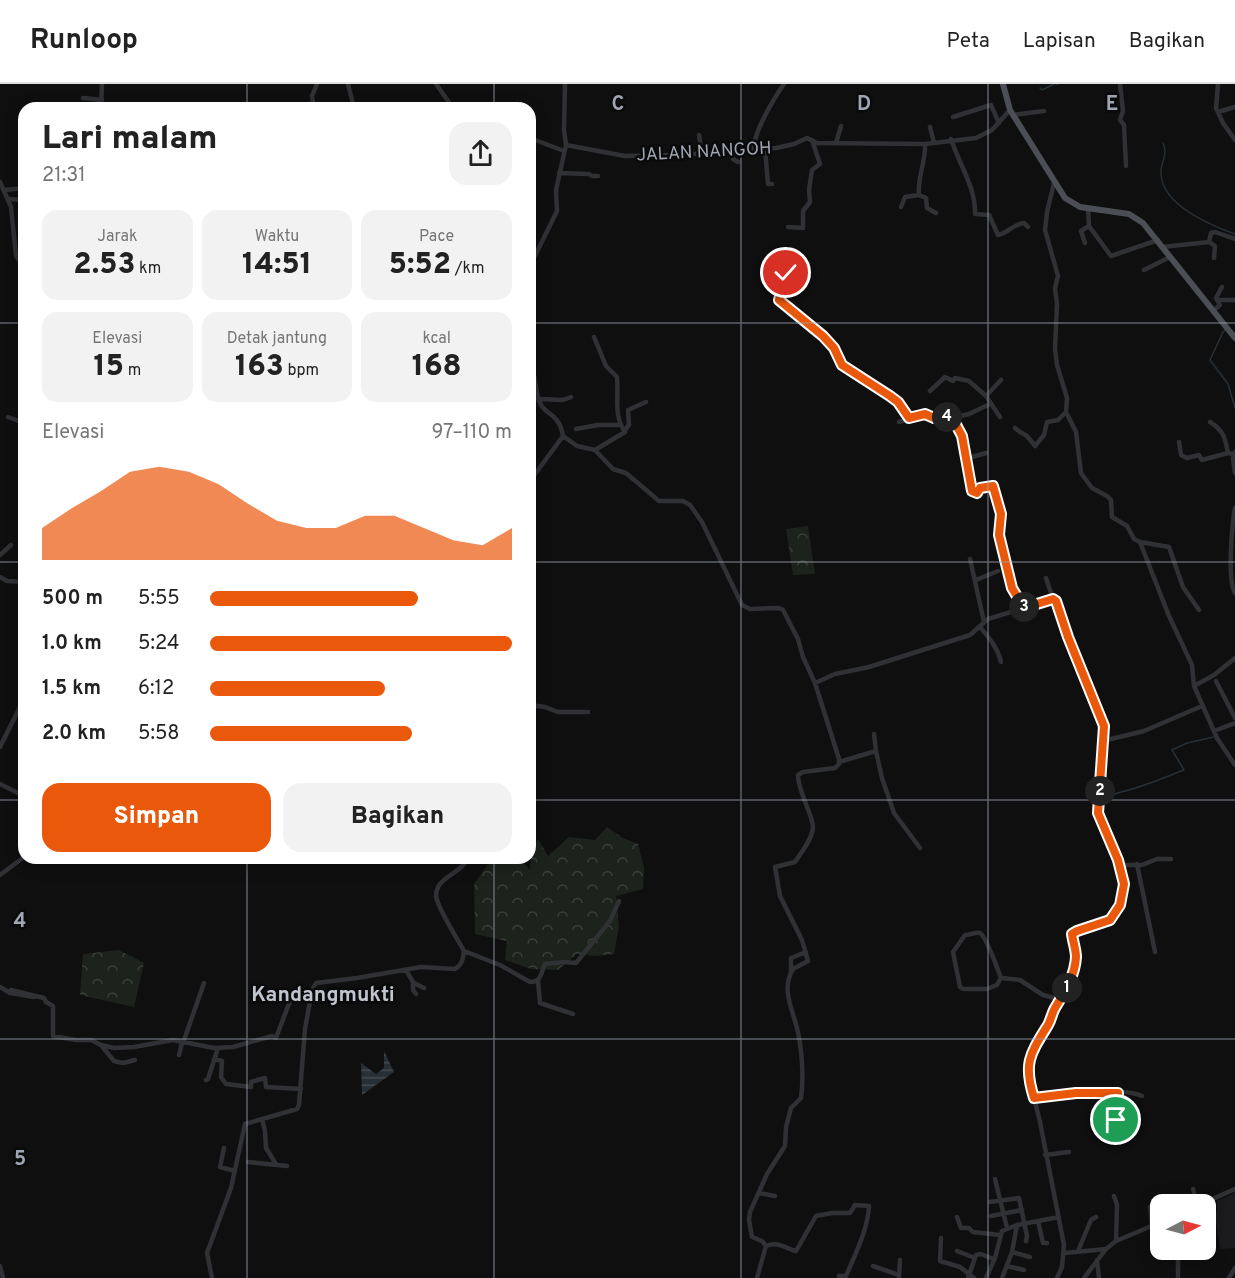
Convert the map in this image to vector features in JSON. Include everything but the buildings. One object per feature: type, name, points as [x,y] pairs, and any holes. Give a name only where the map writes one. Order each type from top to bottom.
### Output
[{"type":"main road","points":[[1003,84],[1011,112],[1054,183],[1067,200],[1088,208],[1133,216],[1149,229],[1235,338]]},
{"type":"street","points":[[83,98],[102,100],[102,84]]},
{"type":"street","points":[[313,102],[312,96],[317,84]]},
{"type":"street","points":[[348,84],[352,102]]},
{"type":"street","points":[[436,84],[449,102]]},
{"type":"street","points":[[536,254],[554,220],[557,206],[557,183],[566,145],[565,84]]},
{"type":"street","points":[[754,150],[754,137],[783,84]]},
{"type":"street","points":[[1120,84],[1123,111],[1120,120],[1124,127],[1126,166]]},
{"type":"street","points":[[1218,84],[1215,105],[1235,140]]},
{"type":"street","points":[[953,117],[991,105],[999,123]]},
{"type":"street","points":[[1218,112],[1235,107]]},
{"type":"street","points":[[1011,112],[1044,111]]},
{"type":"street","name":"JALAN NANGOH","points":[[566,145],[626,156],[765,149],[794,144],[807,138],[817,143],[925,144],[979,137],[988,133],[1011,112]]},
{"type":"street","points":[[836,143],[841,126]]},
{"type":"street","points":[[930,127],[934,143]]},
{"type":"street","points":[[699,135],[702,153]]},
{"type":"street","points":[[951,139],[973,196],[975,214],[989,215],[998,235],[1006,234],[1017,224],[1024,223],[1028,227]]},
{"type":"street","points":[[536,140],[564,151]]},
{"type":"street","points":[[788,227],[803,228],[802,212],[810,202],[812,170],[820,164],[812,140]]},
{"type":"street","points":[[919,195],[918,186],[925,144]]},
{"type":"street","points":[[765,149],[768,184],[772,184]]},
{"type":"street","points":[[733,152],[733,159],[738,162]]},
{"type":"street","points":[[559,173],[589,174],[598,177]]},
{"type":"street","points":[[0,182],[9,199],[15,252],[18,259]]},
{"type":"street","points":[[1054,183],[1045,230],[1058,276],[1054,288],[1057,304],[1055,349],[1057,365],[1067,398],[1066,412],[1076,432],[1083,477],[1096,491],[1107,496],[1112,505],[1112,518],[1127,526],[1134,539],[1169,547],[1183,587],[1198,610]]},
{"type":"street","points":[[5,190],[18,189]]},
{"type":"street","points":[[901,207],[906,197],[919,195],[926,198],[927,208],[936,213]]},
{"type":"street","points":[[9,199],[18,200]]},
{"type":"street","points":[[1088,208],[1089,226],[1111,256],[1158,240]]},
{"type":"street","points":[[1085,243],[1081,231],[1089,226]]},
{"type":"street","points":[[1209,242],[1211,233],[1214,232],[1235,239]]},
{"type":"street","points":[[1162,247],[1209,242],[1215,246],[1214,258]]},
{"type":"street","points":[[792,249],[788,256],[779,300],[823,336],[834,348],[842,365],[898,402],[909,418]]},
{"type":"street","points":[[1144,270],[1170,257]]},
{"type":"street","points":[[1214,310],[1220,305],[1217,295],[1222,287]]},
{"type":"street","points":[[1217,300],[1235,300]]},
{"type":"street","points":[[594,337],[606,366],[617,377],[616,408],[619,424],[624,431]]},
{"type":"street","points":[[930,391],[945,377],[953,381],[955,378],[969,381],[986,396],[1000,417]]},
{"type":"street","points":[[986,396],[1001,380]]},
{"type":"street","points":[[536,386],[538,399],[542,406],[560,422],[564,436],[576,446],[595,450],[614,469],[626,473],[660,501],[683,501],[690,505],[702,522],[742,605],[750,609],[779,608],[783,610],[798,639],[803,657],[815,682],[839,762]]},
{"type":"street","points":[[538,399],[562,400],[571,397]]},
{"type":"street","points":[[595,450],[624,434],[629,425],[628,410],[646,402]]},
{"type":"street","points":[[899,422],[925,414],[934,418],[951,418],[969,414],[990,404]]},
{"type":"street","points":[[1015,428],[1027,436],[1035,446],[1044,435],[1047,422],[1058,420],[1066,412]]},
{"type":"street","points":[[8,417],[18,422]]},
{"type":"street","points":[[951,418],[962,436],[972,491],[977,493],[980,488],[993,486],[996,491],[1001,514],[999,535],[1012,588],[1024,608]]},
{"type":"street","points":[[1210,422],[1224,434],[1232,453],[1235,473]]},
{"type":"street","points":[[576,429],[619,424]]},
{"type":"street","points":[[536,468],[552,453],[564,436]]},
{"type":"street","points":[[1179,442],[1181,455],[1187,458],[1199,455],[1202,460],[1232,453]]},
{"type":"street","points":[[965,459],[986,453]]},
{"type":"street","points":[[1235,507],[1232,527],[1231,581],[1235,593]]},
{"type":"street","points":[[1140,542],[1169,616],[1192,665],[1194,686],[1202,706],[1215,734],[1235,765]]},
{"type":"street","points":[[0,555],[11,545]]},
{"type":"street","points":[[970,560],[976,580],[982,624],[1001,662]]},
{"type":"street","points":[[976,580],[998,571]]},
{"type":"street","points":[[0,577],[7,581],[18,582]]},
{"type":"street","points":[[1046,578],[1102,720],[1103,741],[1098,813],[1120,865],[1124,884],[1123,894],[1114,915],[1106,923],[1072,934],[1076,958],[1068,986],[1049,1024],[1033,1047],[1029,1063],[1029,1082],[1065,1253],[1058,1278]]},
{"type":"street","points":[[815,682],[970,635],[982,624],[1053,599]]},
{"type":"street","points":[[1194,686],[1214,675],[1235,658]]},
{"type":"street","points":[[1216,681],[1235,718]]},
{"type":"street","points":[[536,706],[558,712],[588,712]]},
{"type":"street","points":[[1103,741],[1144,731],[1202,706]]},
{"type":"street","points":[[0,747],[18,711]]},
{"type":"street","points":[[1215,734],[1235,723]]},
{"type":"street","points":[[874,734],[882,778],[894,813],[920,848]]},
{"type":"street","points":[[791,973],[795,967],[808,961],[802,940],[780,896],[775,867],[795,862],[813,831],[813,824],[801,793],[798,775],[803,772],[835,768],[839,762],[876,751]]},
{"type":"street","points":[[0,784],[18,793]]},
{"type":"street","points":[[1120,865],[1144,865],[1157,859],[1172,859]]},
{"type":"street","points":[[0,874],[18,861]]},
{"type":"street","points":[[212,1278],[207,1253],[235,1171],[245,1124],[297,1109],[301,1089],[305,1029],[312,990],[316,983],[421,967],[455,969],[461,964],[464,951],[436,898],[439,885],[465,864]]},
{"type":"street","points":[[1137,864],[1155,952]]},
{"type":"street","points":[[573,1014],[540,1003],[538,981],[545,964],[576,963],[609,921],[619,901]]},
{"type":"street","points":[[978,933],[983,935],[993,954],[1001,978],[994,987],[963,989],[960,987],[953,952],[965,935],[978,933]]},
{"type":"street","points":[[464,951],[500,965],[530,982],[538,981]]},
{"type":"street","points":[[757,1278],[765,1246],[762,1240],[752,1237],[750,1212],[767,1174],[784,1148],[787,1118],[791,1108],[801,1098],[801,1064],[797,1029],[788,1004],[788,983],[791,958],[806,952]]},
{"type":"street","points":[[406,970],[414,983],[424,988]]},
{"type":"street","points":[[1001,978],[1020,980],[1043,995],[1061,1000]]},
{"type":"street","points":[[179,1055],[204,983]]},
{"type":"street","points":[[414,983],[413,990],[416,994]]},
{"type":"street","points":[[0,987],[10,993],[11,990],[41,996],[53,1006],[53,1036],[92,1040],[101,1045],[130,1048],[169,1040],[218,1048],[233,1047],[272,1036],[276,1038],[293,993],[312,990]]},
{"type":"street","points":[[101,1045],[114,1062],[123,1063],[135,1060]]},
{"type":"street","points":[[206,1080],[218,1048]]},
{"type":"street","points":[[214,1059],[222,1060],[221,1077],[226,1084],[251,1087],[251,1082],[265,1078],[266,1087],[301,1089]]},
{"type":"street","points":[[1034,1098],[1076,1093],[1137,1093],[1142,1095]]},
{"type":"street","points":[[1113,1132],[1118,1093]]},
{"type":"street","points":[[262,1119],[265,1131],[264,1142],[276,1164]]},
{"type":"street","points":[[224,1148],[220,1167],[235,1171]]},
{"type":"street","points":[[1045,1155],[1069,1152]]},
{"type":"street","points":[[248,1162],[287,1166]]},
{"type":"street","points":[[995,1179],[1007,1228]]},
{"type":"street","points":[[1193,1188],[1195,1194]]},
{"type":"street","points":[[1216,1197],[1235,1189]]},
{"type":"street","points":[[759,1193],[775,1196]]},
{"type":"street","points":[[1114,1196],[1117,1205],[1116,1241]]},
{"type":"street","points":[[990,1202],[1019,1198],[1026,1241]]},
{"type":"street","points":[[765,1246],[779,1244],[796,1251],[816,1216],[850,1213],[855,1205],[869,1206],[862,1237],[846,1276],[840,1276],[840,1278]]},
{"type":"street","points":[[991,1216],[1022,1210]]},
{"type":"street","points":[[986,1278],[995,1258],[1002,1231],[1017,1225],[1059,1216]]},
{"type":"street","points":[[1078,1251],[1090,1221],[1096,1217]]},
{"type":"street","points":[[957,1218],[961,1228],[969,1228],[973,1232],[1000,1235]]},
{"type":"street","points":[[1038,1221],[1042,1242],[1047,1243]]},
{"type":"street","points":[[1002,1278],[1012,1252],[1017,1225]]},
{"type":"street","points":[[1084,1278],[1106,1249],[1116,1241],[1150,1227]]},
{"type":"street","points":[[941,1238],[940,1261],[960,1268],[968,1276],[974,1278]]},
{"type":"street","points":[[1065,1253],[1106,1249]]},
{"type":"street","points":[[957,1251],[975,1258]]},
{"type":"street","points":[[1012,1252],[1030,1257]]},
{"type":"street","points":[[968,1276],[976,1255],[1010,1259]]},
{"type":"street","points":[[873,1266],[899,1276],[900,1260]]},
{"type":"street","points":[[1097,1260],[1100,1278]]},
{"type":"street","points":[[1178,1260],[1178,1278]]},
{"type":"street","points":[[0,1266],[3,1278]]},
{"type":"street","points":[[1007,1266],[1024,1270]]},
{"type":"street","points":[[1229,1278],[1235,1268]]},
{"type":"shaded area","points":[[384,1051],[394,1072],[362,1095],[361,1063],[376,1074],[384,1068]]},
{"type":"shaded area","points":[[1235,1193],[1235,1248],[1220,1249],[1216,1221],[1217,1201]]},
{"type":"green space","points":[[808,526],[815,574],[793,575],[786,529]]},
{"type":"green space","points":[[607,827],[623,838],[638,844],[644,868],[643,889],[616,896],[619,926],[614,954],[595,956],[577,954],[558,970],[531,969],[505,960],[507,941],[475,934],[474,884],[488,864],[524,864],[530,870],[530,864],[536,864],[538,839],[548,856],[569,837],[595,840]]},
{"type":"green space","points":[[119,950],[144,963],[134,1007],[80,995],[83,954]]},
{"type":"waterway","points":[[1040,88],[1042,90],[1054,84]]},
{"type":"waterway","points":[[1163,143],[1165,154],[1161,170],[1168,193],[1177,203],[1200,219],[1235,234]]},
{"type":"waterway","points":[[1226,329],[1210,360],[1228,384],[1235,408]]},
{"type":"waterway","points":[[1093,800],[1137,788],[1184,770],[1172,750],[1187,743],[1214,737]]},
{"type":"district","name":"Kandangmukti","points":[[323,994]]},
{"type":"route","points":[[786,273],[779,300],[823,336],[834,348],[837,359],[842,365],[898,402],[909,418],[925,414],[934,418],[950,417],[953,419],[962,436],[972,491],[977,493],[980,488],[993,486],[996,491],[1001,514],[998,526],[999,535],[1015,594],[1024,608],[1053,599],[1059,607],[1068,637],[1104,726],[1098,813],[1118,860],[1124,884],[1120,905],[1110,920],[1072,934],[1076,954],[1074,966],[1063,997],[1033,1047],[1029,1063],[1029,1082],[1034,1098],[1076,1093],[1118,1093],[1116,1120]]}]
